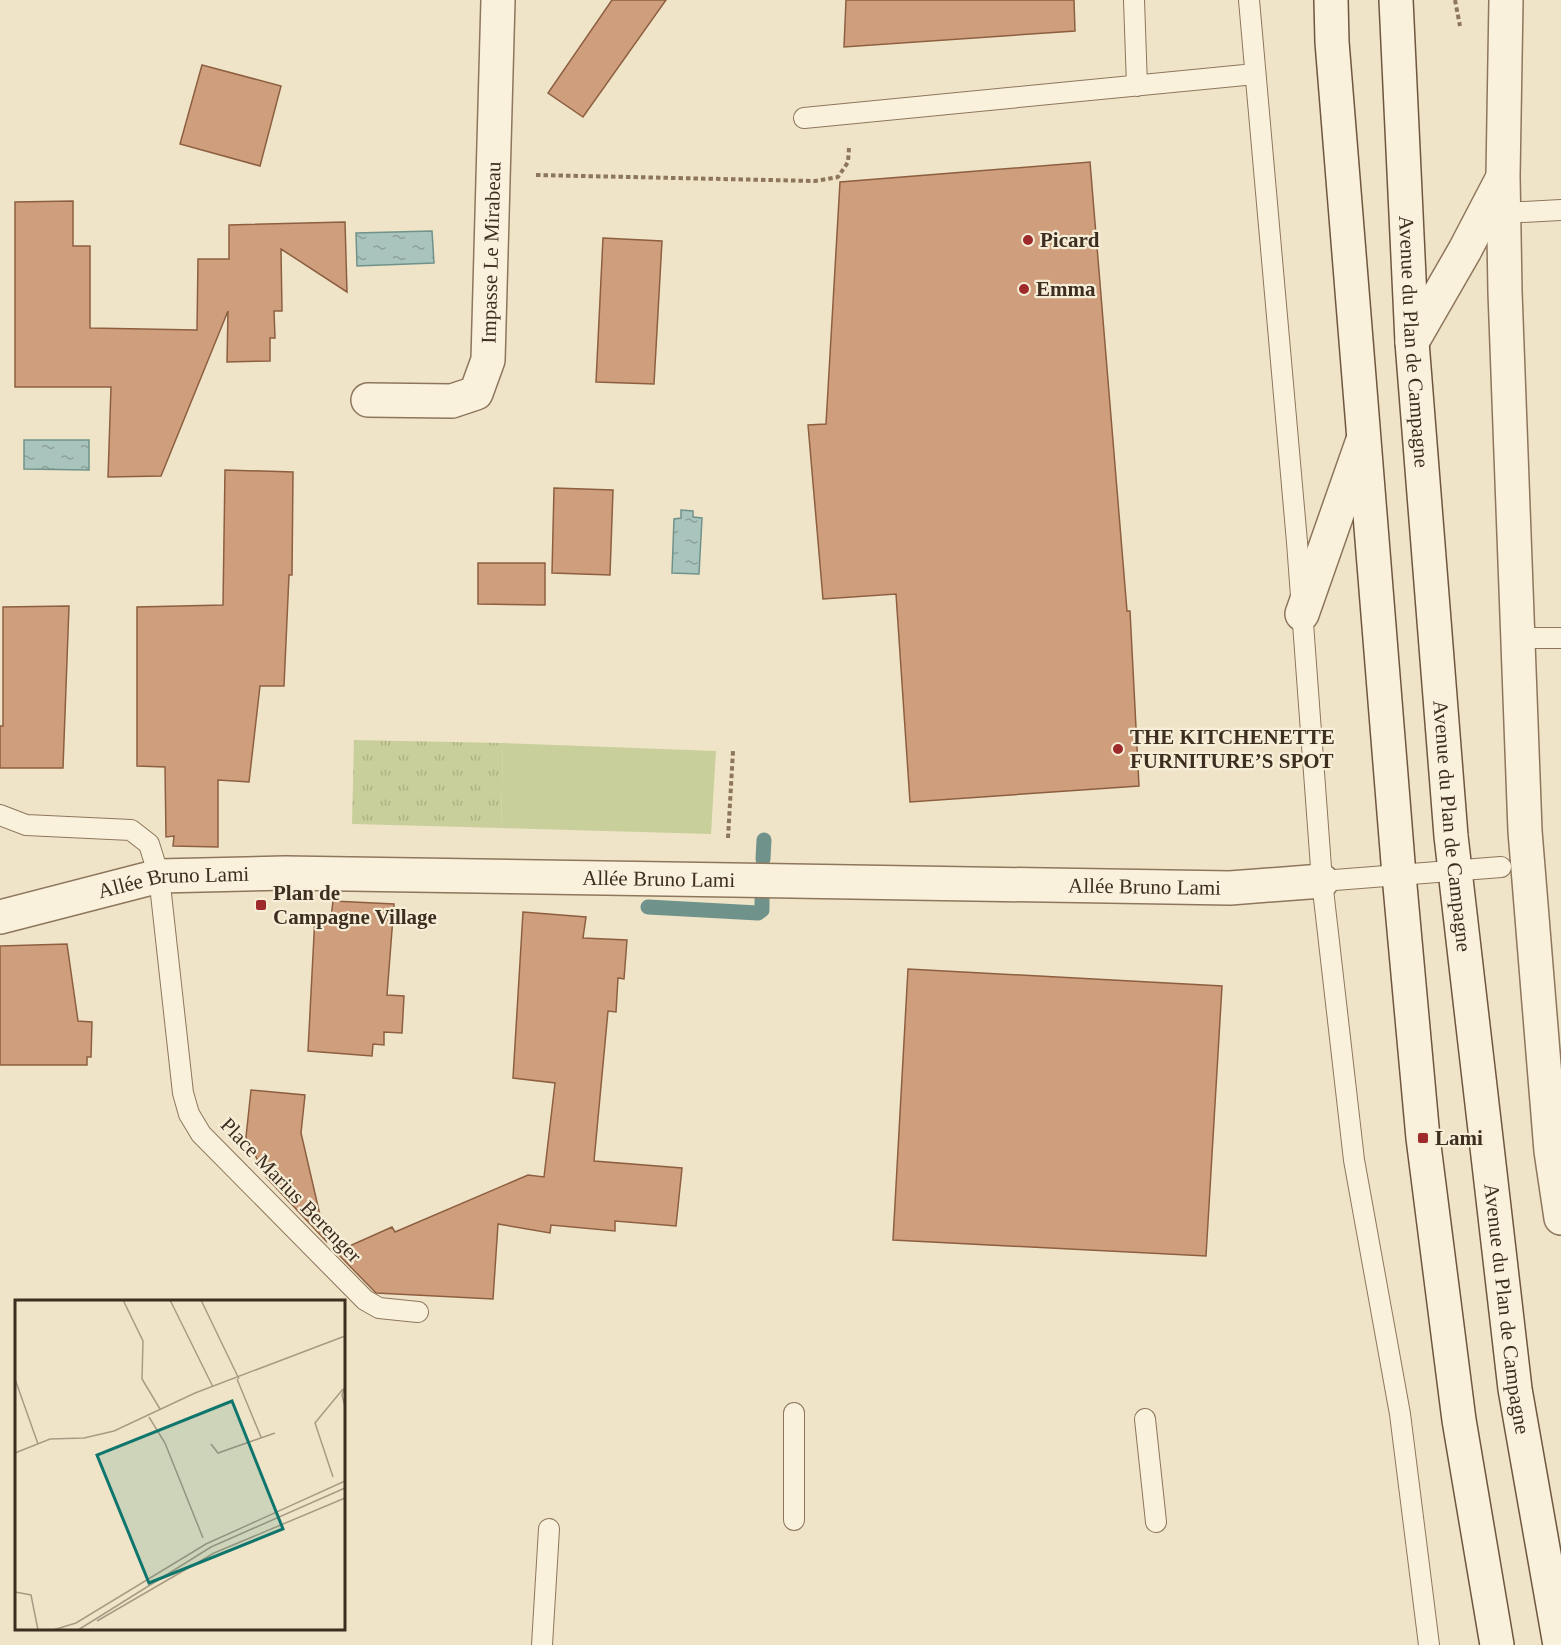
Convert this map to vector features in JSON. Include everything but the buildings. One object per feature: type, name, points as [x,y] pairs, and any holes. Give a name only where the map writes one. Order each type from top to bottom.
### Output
[{"type":"street","name":"Impasse Le Mirabeau","points":[[368,400],[452,401],[476,393],[488,360],[498,0]]},
{"type":"street","points":[[1331,0],[1332,42],[1399,875],[1423,1138],[1459,1420],[1497,1645]]},
{"type":"street","name":"Avenue du Plan de Campagne","points":[[1396,0],[1412,342],[1455,870],[1515,1389],[1560,1645]]},
{"type":"street","points":[[1506,0],[1503,176],[1525,831],[1551,1151],[1561,1218]]},
{"type":"street","points":[[1412,342],[1465,250],[1503,176]]},
{"type":"street","points":[[1302,614],[1364,440]]},
{"type":"street","name":"Allée Bruno Lami","points":[[0,917],[159,876],[285,873],[1230,888],[1322,881]]},
{"type":"lane","points":[[1134,0],[1137,86]]},
{"type":"lane","points":[[1249,0],[1302,614],[1322,881],[1354,1161],[1400,1414],[1430,1645]]},
{"type":"lane","points":[[804,118],[1255,74]]},
{"type":"lane","points":[[1504,213],[1561,210]]},
{"type":"lane","points":[[1517,638],[1561,638]]},
{"type":"lane","name":"Place Marius Berenger","points":[[0,815],[26,825],[131,830],[150,844],[159,876],[183,1093],[189,1114],[201,1134],[365,1300],[379,1308],[418,1312]]},
{"type":"lane","points":[[1322,881],[1501,867]]},
{"type":"lane","points":[[794,1413],[794,1520]]},
{"type":"lane","points":[[1145,1419],[1156,1522]]},
{"type":"lane","points":[[542,1645],[549,1529]]},
{"type":"path","points":[[493,174],[827,179],[838,177],[848,162],[847,114]]},
{"type":"path","points":[[726,880],[733,751]]},
{"type":"green space","points":[[354,740],[503,743],[501,828],[352,824]]},
{"type":"green space","points":[[503,743],[716,751],[711,834],[501,828]]},
{"type":"water","points":[[432,231],[434,263],[357,266],[356,233]]},
{"type":"water","points":[[24,440],[89,440],[89,470],[24,469]]},
{"type":"water","points":[[681,510],[693,511],[693,517],[702,518],[699,574],[672,573],[674,519],[681,518]]},
{"type":"waterway","points":[[763,859],[764,840]]},
{"type":"waterway","points":[[648,907],[758,913],[762,910],[762,899]]},
{"type":"place","name":"Picard","points":[[1028,240]]},
{"type":"place","name":"Emma","points":[[1024,289]]},
{"type":"place","name":"THE KITCHENETTE FURNITURE’S SPOT","points":[[1118,749]]},
{"type":"place","name":"Plan de Campagne Village","points":[[261,905]]},
{"type":"place","name":"Lami","points":[[1423,1138]]}]
